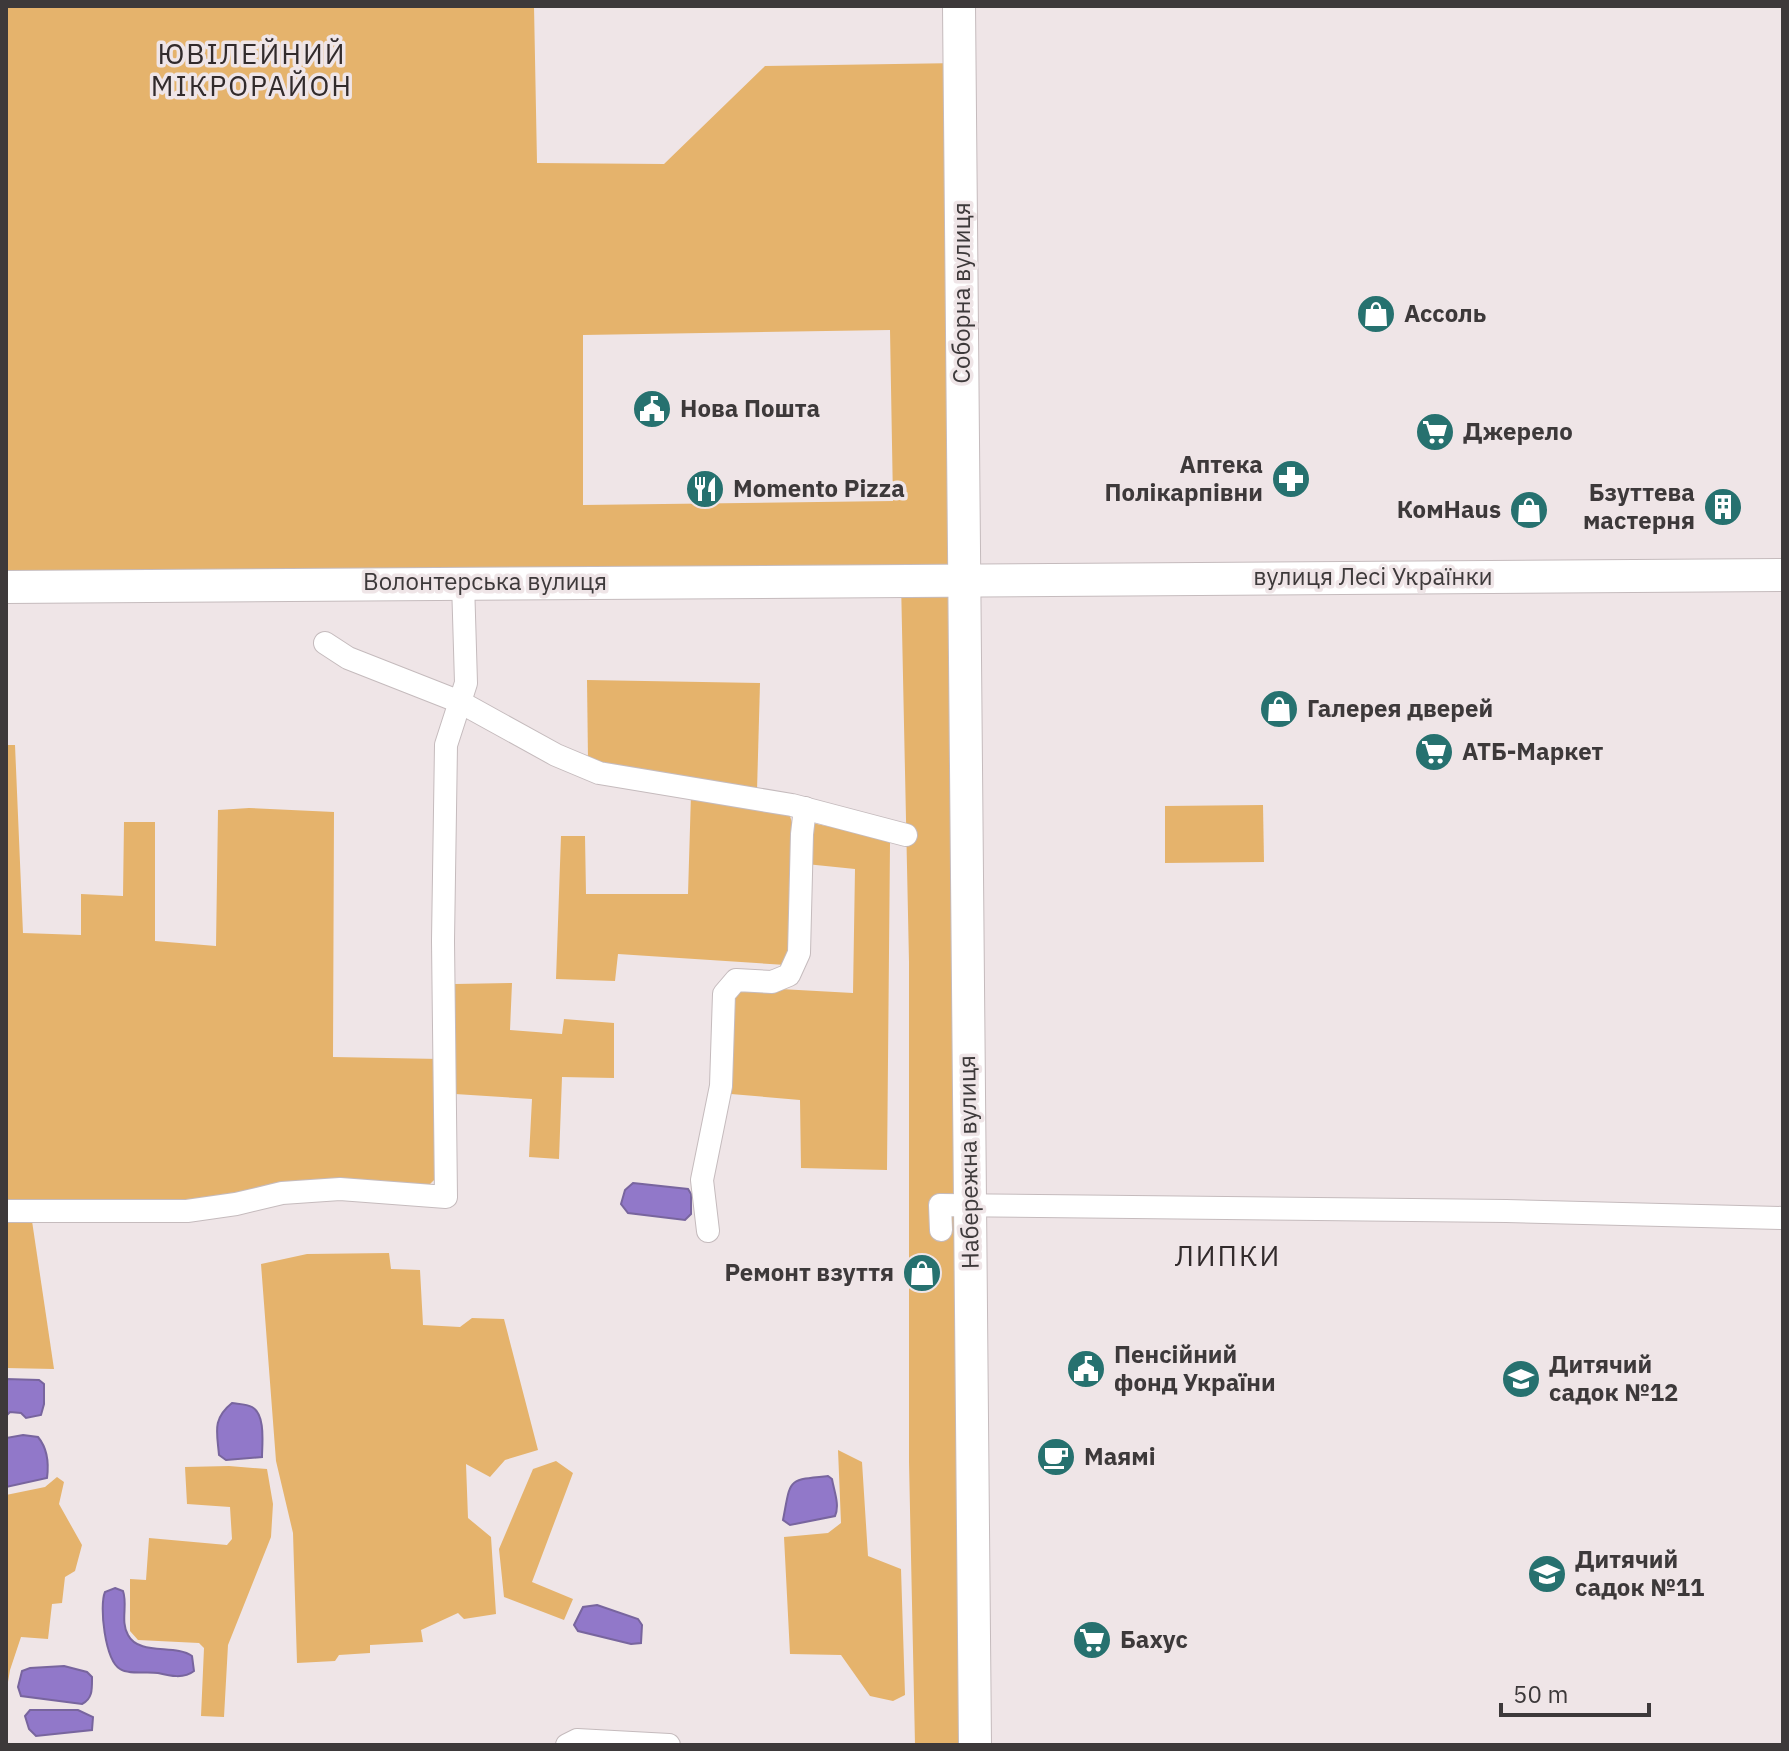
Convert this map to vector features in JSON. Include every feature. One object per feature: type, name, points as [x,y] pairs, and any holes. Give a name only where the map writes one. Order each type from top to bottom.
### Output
[{"type":"street","name":"Соборна вулиця","points":[[959,6],[964,580]]},
{"type":"street","name":"вулиця Лесі Українки","points":[[964,580],[1783,575]]},
{"type":"street","name":"Волонтерська вулиця","points":[[6,587],[964,580]]},
{"type":"street","name":"Набережна вулиця","points":[[964,580],[975,1745]]},
{"type":"street","points":[[6,1211],[187,1211],[282,1193],[340,1189],[446,1197],[443,941],[446,745],[466,683],[463,582]]},
{"type":"street","points":[[325,643],[348,658],[460,702],[556,755],[599,773],[805,808],[906,835]]},
{"type":"street","points":[[708,1231],[702,1180],[721,1086],[724,994],[736,980],[772,982],[789,975],[799,953],[805,808]]},
{"type":"street","points":[[941,1230],[940,1205],[970,1204],[1783,1218]]},
{"type":"street","points":[[567,1745],[577,1740],[669,1745]]},
{"type":"shaded area","points":[[6,6],[534,6],[537,163],[664,164],[765,66],[960,63],[975,1745],[915,1745],[909,1462],[909,962],[901,581],[6,587]],"holes":[[[890,330],[893,501],[583,505],[583,335]]]},
{"type":"shaded area","points":[[587,680],[760,683],[757,791],[592,764],[588,760]]},
{"type":"shaded area","points":[[6,745],[15,745],[23,933],[81,935],[81,894],[123,896],[124,822],[155,822],[155,941],[216,946],[218,810],[249,808],[334,812],[333,1057],[440,1059],[436,1178],[429,1185],[186,1203],[6,1201]]},
{"type":"shaded area","points":[[691,794],[790,816],[793,826],[792,944],[786,965],[618,954],[615,981],[556,979],[561,836],[585,836],[586,894],[688,894]]},
{"type":"shaded area","points":[[1263,805],[1264,862],[1165,863],[1165,806]]},
{"type":"shaded area","points":[[812,823],[885,838],[890,843],[887,1170],[801,1168],[800,1100],[731,1094],[735,994],[745,987],[853,993],[855,869],[806,864]]},
{"type":"shaded area","points":[[512,983],[510,1030],[562,1034],[564,1019],[614,1023],[614,1078],[562,1077],[559,1159],[529,1157],[532,1099],[455,1094],[455,984]]},
{"type":"shaded area","points":[[633,1183],[688,1189],[691,1214],[685,1220],[628,1213],[621,1204],[625,1190]]},
{"type":"shaded area","points":[[6,1215],[32,1221],[54,1369],[6,1368]]},
{"type":"shaded area","points":[[389,1253],[391,1269],[420,1270],[423,1325],[460,1327],[472,1318],[504,1319],[538,1450],[505,1460],[490,1477],[466,1464],[468,1518],[491,1537],[496,1614],[464,1619],[458,1613],[421,1630],[423,1642],[370,1645],[370,1653],[339,1655],[335,1661],[297,1663],[293,1533],[276,1461],[261,1264],[307,1254]]},
{"type":"shaded area","points":[[6,1379],[39,1380],[44,1384],[41,1415],[26,1418],[21,1413],[10,1412],[6,1416]]},
{"type":"shaded area","points":[[232,1403],[250,1406],[259,1416],[262,1457],[226,1460],[219,1455],[219,1420]]},
{"type":"shaded area","points":[[23,1435],[38,1437],[44,1446],[47,1478],[6,1487],[6,1438]]},
{"type":"shaded area","points":[[838,1450],[862,1462],[868,1556],[901,1569],[905,1695],[893,1701],[870,1696],[841,1655],[790,1654],[784,1537],[828,1533],[841,1523]]},
{"type":"shaded area","points":[[556,1461],[573,1473],[532,1582],[573,1599],[564,1620],[504,1597],[499,1549],[533,1469]]},
{"type":"shaded area","points":[[185,1467],[267,1469],[273,1504],[271,1537],[228,1645],[224,1717],[201,1716],[204,1648],[199,1643],[138,1640],[130,1631],[130,1579],[146,1580],[149,1538],[227,1545],[232,1539],[230,1507],[187,1504]]},
{"type":"shaded area","points":[[828,1476],[832,1479],[836,1498],[835,1516],[790,1525],[783,1520],[793,1484],[804,1479]]},
{"type":"shaded area","points":[[57,1477],[64,1482],[59,1504],[82,1545],[75,1571],[65,1577],[62,1603],[52,1604],[48,1639],[21,1637],[6,1694],[6,1495],[45,1487]]},
{"type":"shaded area","points":[[115,1588],[123,1591],[125,1624],[133,1641],[149,1648],[192,1656],[194,1671],[177,1676],[124,1671],[115,1664],[107,1644],[103,1599],[105,1592]]},
{"type":"shaded area","points":[[597,1605],[638,1619],[642,1625],[641,1643],[631,1644],[578,1631],[574,1625],[583,1607]]},
{"type":"shaded area","points":[[64,1666],[87,1672],[92,1677],[91,1693],[86,1702],[21,1696],[18,1687],[22,1671]]},
{"type":"shaded area","points":[[30,1710],[78,1710],[93,1717],[92,1730],[36,1736],[29,1729],[25,1716]]},
{"type":"place","name":"Ассоль","points":[[1376,314]]},
{"type":"place","name":"Нова Пошта","points":[[652,409]]},
{"type":"place","name":"Джерело","points":[[1435,432]]},
{"type":"place","name":"Аптека Полікарпівни","points":[[1291,479]]},
{"type":"place","name":"Momento Pizza","points":[[705,489]]},
{"type":"place","name":"Бзуттева мастерня","points":[[1723,507]]},
{"type":"place","name":"КомHaus","points":[[1529,510]]},
{"type":"place","name":"Галерея дверей","points":[[1279,709]]},
{"type":"place","name":"АТБ-Маркет","points":[[1434,752]]},
{"type":"place","name":"Ремонт взуття","points":[[922,1273]]},
{"type":"place","name":"Пенсійний фонд України","points":[[1086,1369]]},
{"type":"place","name":"Дитячий садок №12","points":[[1521,1379]]},
{"type":"place","name":"Маямі","points":[[1056,1457]]},
{"type":"place","name":"Дитячий садок №11","points":[[1547,1574]]},
{"type":"place","name":"Бахус","points":[[1092,1640]]},
{"type":"district","name":"ЮВІЛЕЙНИЙ МІКРОРАЙОН","points":[[252,70]]},
{"type":"district","name":"ЛИПКИ","points":[[1228,1256]]}]
